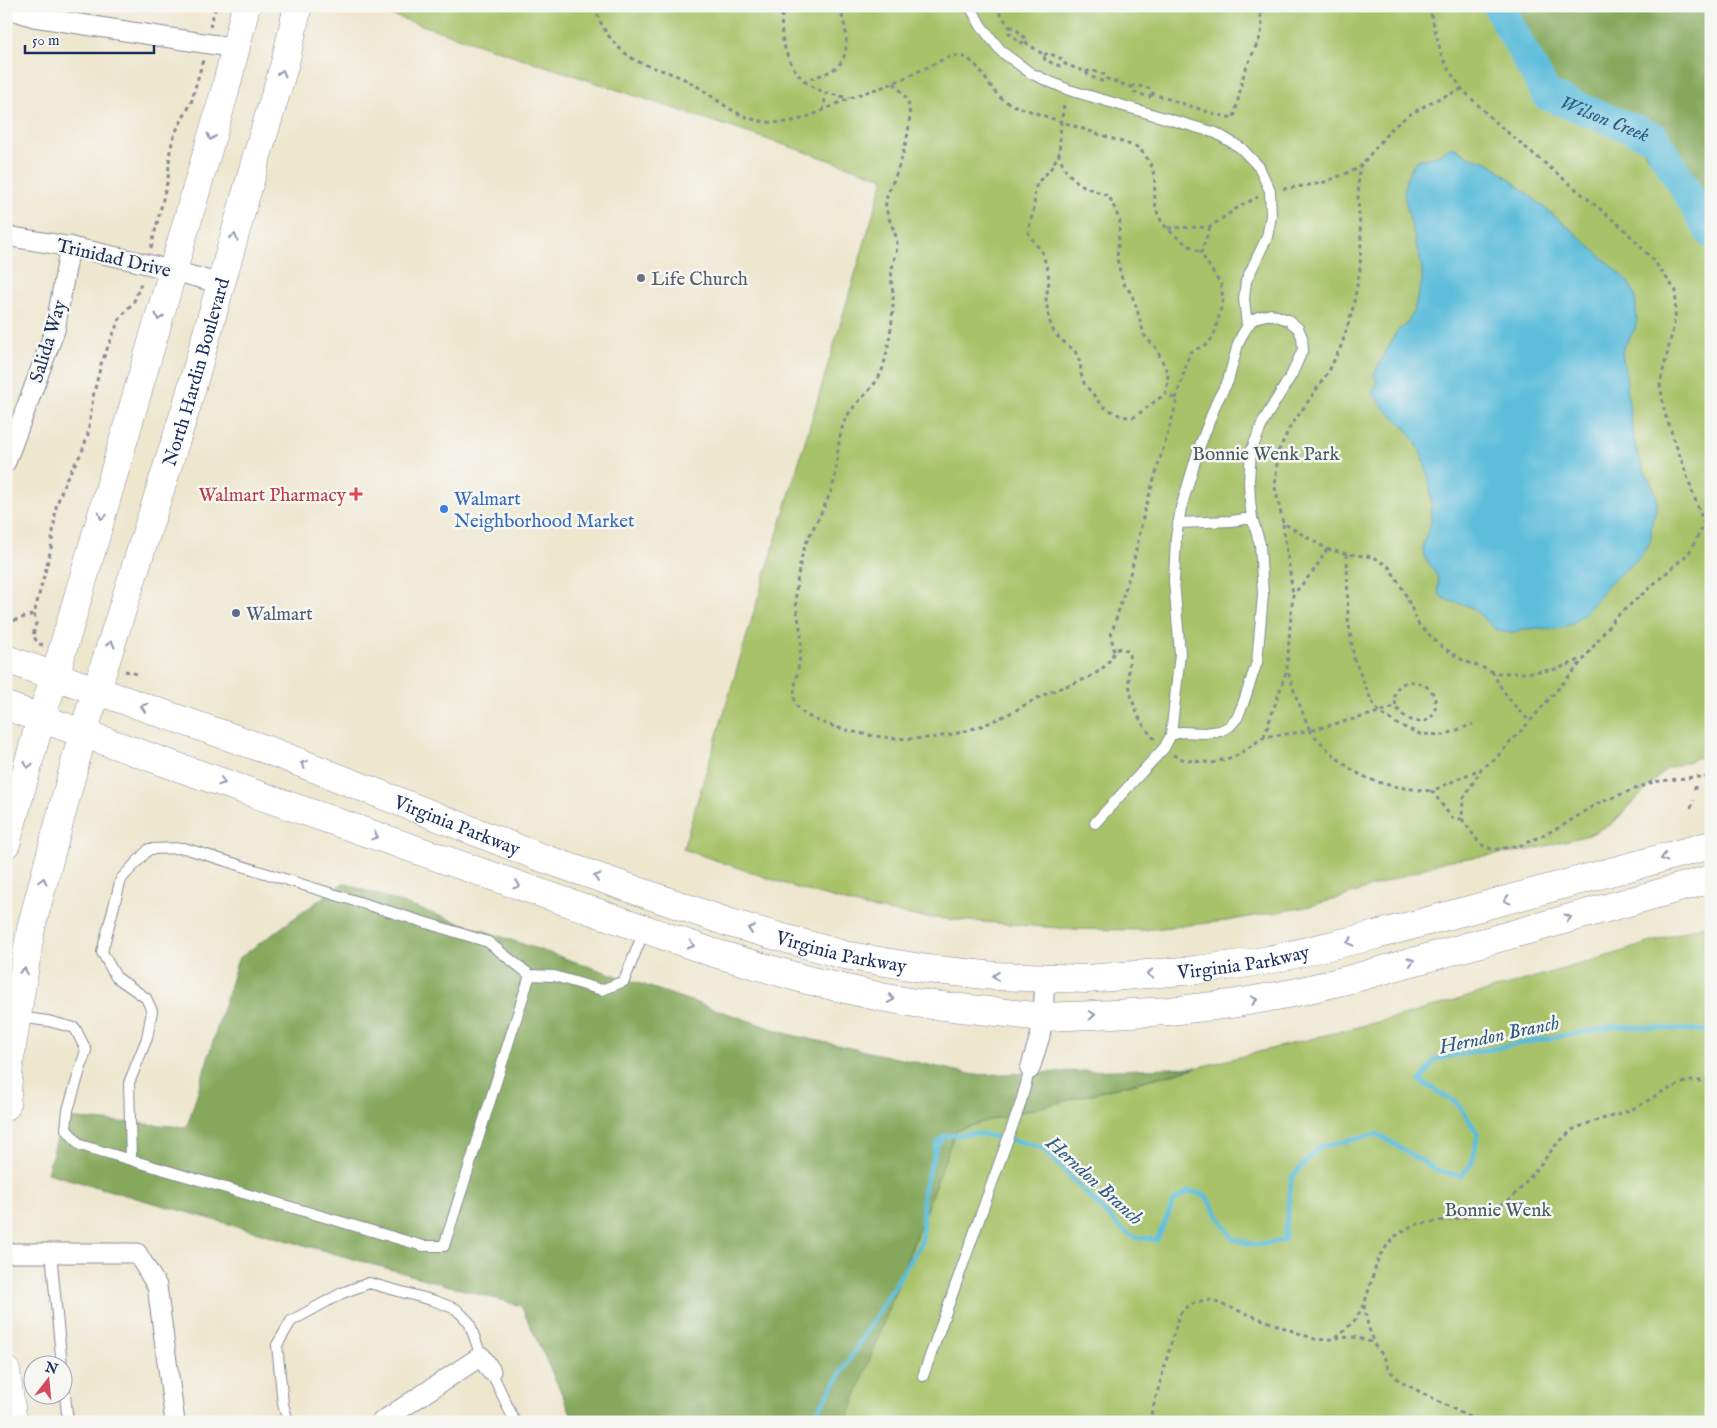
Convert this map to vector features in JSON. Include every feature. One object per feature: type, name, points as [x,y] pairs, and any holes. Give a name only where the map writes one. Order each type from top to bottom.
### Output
[{"type":"main road","points":[[6,844],[41,718],[55,676],[159,267],[225,91],[246,6]]},
{"type":"main road","name":"North Hardin Boulevard","points":[[6,1106],[9,1065],[31,928],[83,733],[186,408],[285,63],[298,6]]},
{"type":"main road","name":"Virginia Parkway","points":[[6,659],[273,752],[537,856],[730,923],[844,955],[927,969],[995,976],[1087,979],[1196,970],[1264,960],[1376,935],[1711,845]]},
{"type":"main road","name":"Virginia Parkway","points":[[6,706],[711,952],[806,980],[915,1003],[1043,1017],[1169,1011],[1231,1004],[1293,993],[1351,979],[1711,879]]},
{"type":"main road","points":[[644,929],[656,896]]},
{"type":"main road","points":[[6,1371],[13,1422]]},
{"type":"street","points":[[6,8],[34,17],[236,48]]},
{"type":"street","name":"Trinidad Drive","points":[[6,236],[70,246],[221,284]]},
{"type":"street","name":"Salida Way","points":[[6,462],[54,330],[70,246]]},
{"type":"street","points":[[1030,1069],[1040,1036],[1045,977]]},
{"type":"street","points":[[6,1253],[137,1253],[157,1286],[175,1422]]},
{"type":"street","points":[[381,1422],[481,1356],[491,1371]]},
{"type":"lane","points":[[970,6],[981,26],[1002,52],[1032,74],[1068,90],[1216,133],[1241,148],[1259,167],[1270,191],[1271,216],[1267,237],[1246,281],[1244,300],[1247,325]]},
{"type":"lane","points":[[1094,823],[1164,748],[1171,735],[1180,654],[1174,582],[1178,523],[1198,448],[1217,401],[1228,381],[1238,344],[1247,325],[1258,317],[1271,314],[1282,317],[1298,328],[1302,337],[1303,349],[1295,368],[1264,420],[1251,451],[1249,481],[1252,518],[1260,544],[1264,595],[1257,662],[1243,704],[1237,718],[1230,726],[1220,731],[1205,733],[1181,732],[1171,735]]},
{"type":"lane","points":[[1178,523],[1231,522],[1252,518]]},
{"type":"lane","points":[[131,1159],[129,1083],[147,1038],[152,1011],[146,998],[116,977],[102,952],[122,879],[149,849],[184,848],[488,942],[530,975],[554,976],[602,990],[624,980],[644,929]]},
{"type":"lane","points":[[17,1016],[75,1028],[86,1050],[68,1110],[66,1129],[80,1145],[423,1246],[444,1246],[530,975]]},
{"type":"lane","points":[[923,1376],[996,1175],[1030,1069]]},
{"type":"lane","points":[[51,1253],[61,1356]]},
{"type":"lane","points":[[288,1422],[283,1404],[277,1345],[291,1321],[342,1293],[360,1286],[369,1283],[436,1301],[456,1309],[469,1322],[481,1356]]},
{"type":"lane","points":[[491,1371],[515,1422]]},
{"type":"lane","points":[[66,1406],[68,1422]]},
{"type":"path","points":[[595,6],[598,18],[614,43],[635,60],[678,76],[709,93],[728,108],[755,120],[783,123],[808,118],[850,98],[894,83],[951,57],[959,56],[969,60],[1001,98],[1015,106],[1137,147],[1145,154],[1152,165],[1156,182],[1156,209],[1162,222],[1186,244],[1201,253],[1221,284],[1223,300],[1214,335],[1208,344],[1190,352],[1176,399],[1170,428],[1144,513],[1133,564],[1112,635],[1114,652],[1109,663],[1101,672],[1050,692],[1008,715],[953,734],[915,740],[890,739],[853,733],[800,710],[795,703],[794,693],[802,643],[796,595],[807,539],[825,508],[834,481],[843,425],[848,414],[880,377],[884,363],[892,312],[892,266],[898,247],[897,238],[886,209],[886,201],[908,131],[910,110],[907,100],[894,83]]},
{"type":"path","points":[[784,6],[781,27],[786,50],[794,70],[816,89],[826,94],[850,98]]},
{"type":"path","points":[[804,80],[829,72],[838,66],[844,57],[846,46],[845,32],[839,6]]},
{"type":"path","points":[[994,6],[1010,27],[1014,27],[1025,38],[1025,42]]},
{"type":"path","points":[[1086,72],[1091,70],[1106,75],[1108,79],[1131,87],[1134,92],[1149,96],[1153,94],[1218,115],[1234,118],[1244,73],[1261,35],[1262,24],[1259,6]]},
{"type":"path","points":[[1287,669],[1310,731],[1328,751],[1350,769],[1373,781],[1399,788],[1432,791],[1482,768],[1494,760],[1584,659],[1614,619],[1689,553],[1704,524],[1666,414],[1660,384],[1674,320],[1676,291],[1654,260],[1624,229],[1495,122],[1462,89],[1442,57],[1429,6]]},
{"type":"path","points":[[1010,27],[1008,32],[1020,43],[1025,42],[1044,55],[1045,60],[1060,66],[1065,64]]},
{"type":"path","points":[[1044,55],[1048,54],[1062,59],[1065,64],[1086,72],[1089,76],[1104,82],[1108,79]]},
{"type":"path","points":[[1131,87],[1136,84],[1151,89],[1153,94]]},
{"type":"path","points":[[1264,736],[1287,669],[1293,595],[1283,523],[1275,487],[1278,452],[1289,429],[1329,371],[1342,344],[1353,308],[1360,269],[1359,168],[1376,150],[1392,128],[1435,100],[1462,89]]},
{"type":"path","points":[[1060,152],[1050,170],[1038,182],[1035,189],[1034,208],[1029,227],[1029,235],[1042,252],[1048,270],[1049,281],[1046,299],[1049,320],[1054,332],[1075,351],[1081,365],[1080,371],[1084,383],[1102,406],[1127,417],[1134,416],[1165,394],[1168,373],[1156,348],[1144,336],[1131,293],[1123,283],[1117,259],[1120,222],[1116,209],[1106,195],[1087,188],[1076,181],[1066,170],[1060,152],[1061,122],[1068,90]]},
{"type":"path","points":[[822,111],[826,94]]},
{"type":"path","points":[[33,636],[36,622],[34,614],[51,549],[56,507],[66,479],[82,452],[85,443],[101,364],[119,320],[134,302],[141,286],[159,267],[170,150],[175,133],[191,103]]},
{"type":"path","points":[[1201,253],[1210,228]]},
{"type":"path","points":[[1165,394],[1176,399]]},
{"type":"path","points":[[1283,523],[1327,549],[1347,554],[1374,557],[1388,567],[1404,591],[1419,625],[1441,646],[1464,661],[1498,673],[1526,673],[1557,669],[1584,659]]},
{"type":"path","points":[[1293,595],[1315,569],[1327,549]]},
{"type":"path","points":[[1347,554],[1348,619],[1354,659],[1372,702],[1380,713],[1397,724],[1420,734],[1444,735],[1473,724]]},
{"type":"path","points":[[6,623],[34,614]]},
{"type":"path","points":[[1114,652],[1120,648],[1130,651],[1129,680],[1132,700],[1147,731],[1164,748],[1176,757],[1185,760],[1212,763],[1236,756],[1264,736],[1310,731],[1360,716],[1380,713],[1396,706]]},
{"type":"path","points":[[1492,670],[1502,690],[1516,708],[1530,720]]},
{"type":"path","points":[[1406,682],[1417,682],[1427,688],[1434,696],[1436,706],[1434,714],[1428,721],[1417,722],[1407,720],[1400,714],[1396,706],[1394,696],[1397,687],[1406,682]]},
{"type":"path","points":[[1482,768],[1463,800],[1462,819],[1480,844],[1493,850],[1522,845],[1562,826],[1596,804],[1652,782],[1711,777]]},
{"type":"path","points":[[1695,786],[1695,794]]},
{"type":"path","points":[[1432,791],[1452,818],[1462,819]]},
{"type":"path","points":[[1691,808],[1694,800]]},
{"type":"path","points":[[1333,1339],[1349,1327],[1364,1306],[1380,1256],[1394,1237],[1413,1225],[1466,1217],[1490,1210],[1509,1200],[1556,1145],[1572,1130],[1591,1122],[1617,1116],[1662,1092],[1688,1081],[1711,1081]]},
{"type":"path","points":[[1150,1422],[1179,1315],[1192,1303],[1210,1300],[1317,1340],[1355,1337],[1364,1339],[1376,1347],[1384,1356],[1388,1369],[1401,1382],[1480,1422]]},
{"type":"path","points":[[1364,1306],[1368,1326],[1376,1347]]},
{"type":"green space","name":"Bonnie Wenk Park","points":[[364,6],[1488,6],[1514,56],[1631,134],[1711,239],[1711,753],[1666,769],[1612,824],[1589,835],[1530,850],[1445,861],[1343,897],[1306,907],[1226,921],[1143,930],[1070,929],[922,917],[864,907],[797,888],[683,849],[884,178]]},
{"type":"green space","points":[[1488,6],[1711,6],[1711,239],[1631,134],[1514,56]]},
{"type":"green space","points":[[343,883],[791,1035],[975,1075],[1197,1067],[956,1130],[846,1422],[575,1422],[521,1306],[47,1173],[63,1118],[187,1127],[238,959]]},
{"type":"green space","name":"Bonnie Wenk","points":[[1711,923],[1711,1422],[846,1422],[956,1130],[1409,1014],[1611,955]]},
{"type":"water","points":[[1450,148],[1456,148],[1468,156],[1490,163],[1573,231],[1627,280],[1635,295],[1637,320],[1635,329],[1624,346],[1622,353],[1636,448],[1643,469],[1657,499],[1650,541],[1640,556],[1607,586],[1579,619],[1559,628],[1500,631],[1470,607],[1448,601],[1440,595],[1438,579],[1425,558],[1423,550],[1424,540],[1430,525],[1431,512],[1430,489],[1424,462],[1408,430],[1386,410],[1372,393],[1377,384],[1374,374],[1397,331],[1406,325],[1414,310],[1422,281],[1422,268],[1404,195],[1406,180],[1417,160],[1433,157]]},
{"type":"waterway","name":"Wilson Creek","points":[[1498,6],[1547,95],[1655,138],[1711,233]]},
{"type":"waterway","name":"Herndon Branch","points":[[811,1422],[922,1241],[923,1192],[937,1144],[945,1136],[976,1133],[1040,1146],[1119,1227],[1134,1237],[1157,1240],[1174,1201],[1189,1191],[1205,1195],[1233,1239],[1256,1245],[1284,1240],[1292,1177],[1319,1147],[1377,1134],[1437,1170],[1461,1176],[1472,1163],[1478,1134],[1457,1103],[1420,1081],[1436,1059],[1617,1026],[1711,1031]]},
{"type":"place","name":"Life Church","points":[[641,278]]},
{"type":"place","name":"Walmart Pharmacy","points":[[356,494]]},
{"type":"place","name":"Walmart Neighborhood Market","points":[[444,509]]},
{"type":"place","name":"Walmart","points":[[236,613]]}]
